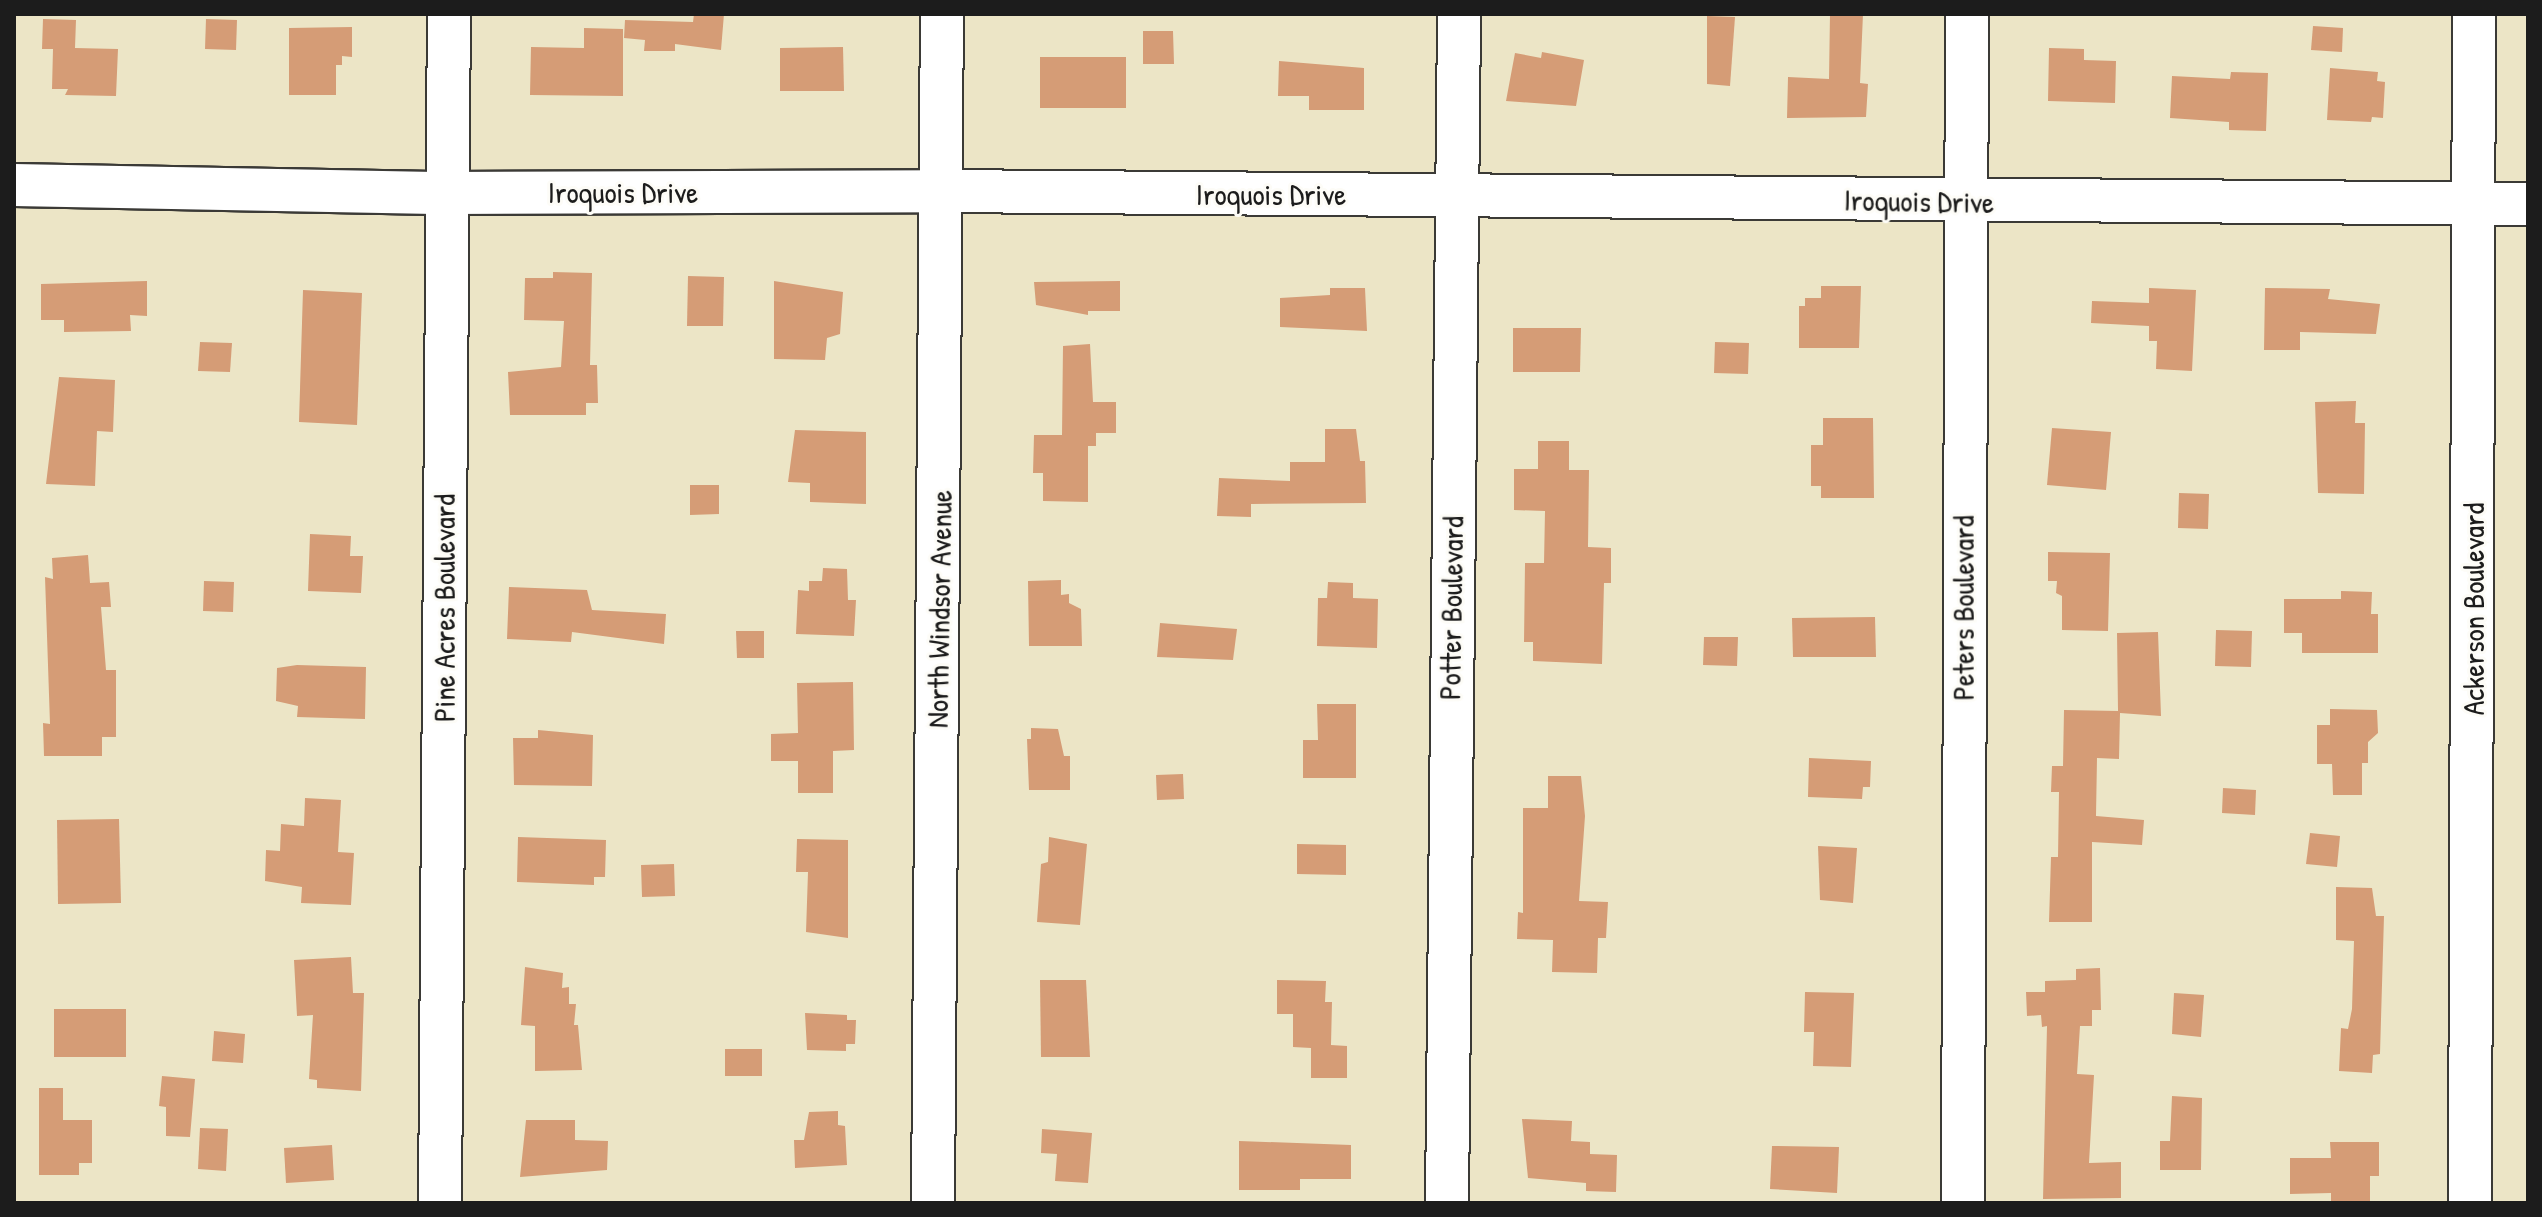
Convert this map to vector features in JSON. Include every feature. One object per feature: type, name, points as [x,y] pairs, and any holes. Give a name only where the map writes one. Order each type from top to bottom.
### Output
[{"type":"street","name":"Pine Acres Boulevard","points":[[440,1203],[449,14]]},
{"type":"street","name":"North Windsor Avenue","points":[[933,1203],[942,14]]},
{"type":"street","name":"Potter Boulevard","points":[[1447,1203],[1449,715],[1459,195],[1459,14]]},
{"type":"street","name":"Peters Boulevard","points":[[1963,1203],[1967,14]]},
{"type":"street","name":"Ackerson Boulevard","points":[[2470,1203],[2474,14]]},
{"type":"street","name":"Iroquois Drive","points":[[14,185],[448,193],[941,191],[1967,202],[2528,204]]},
{"type":"building","points":[[694,14],[724,14],[721,50],[675,44],[675,51],[644,51],[645,40],[624,38],[625,20],[693,22]]},
{"type":"building","points":[[1830,14],[1863,14],[1860,83],[1868,84],[1866,117],[1787,118],[1788,77],[1829,79]]},
{"type":"building","points":[[1707,16],[1735,17],[1730,86],[1707,84]]},
{"type":"building","points":[[43,19],[76,20],[75,48],[118,49],[116,96],[65,95],[68,89],[52,89],[53,49],[42,49]]},
{"type":"building","points":[[206,19],[237,20],[236,50],[205,49]]},
{"type":"building","points":[[2313,26],[2343,28],[2342,52],[2311,50]]},
{"type":"building","points":[[352,27],[352,57],[342,56],[342,65],[336,65],[336,95],[289,95],[289,28]]},
{"type":"building","points":[[584,28],[623,29],[623,96],[530,95],[531,47],[584,48]]},
{"type":"building","points":[[1143,31],[1173,31],[1174,64],[1143,64]]},
{"type":"building","points":[[843,47],[844,91],[780,91],[780,48]]},
{"type":"building","points":[[2049,48],[2084,49],[2084,60],[2116,61],[2115,103],[2048,101]]},
{"type":"building","points":[[1542,52],[1584,60],[1576,106],[1506,101],[1515,53],[1541,58]]},
{"type":"building","points":[[1040,57],[1126,57],[1126,108],[1040,108]]},
{"type":"building","points":[[1279,61],[1364,68],[1364,110],[1309,110],[1309,96],[1278,96]]},
{"type":"building","points":[[2330,68],[2378,72],[2377,81],[2385,82],[2383,118],[2372,117],[2371,122],[2327,120]]},
{"type":"building","points":[[2231,72],[2268,73],[2266,131],[2229,130],[2229,122],[2170,118],[2172,76],[2230,79]]},
{"type":"building","points":[[553,272],[592,273],[590,365],[597,365],[598,403],[586,403],[586,415],[510,415],[508,372],[561,367],[564,321],[524,320],[525,278],[553,278]]},
{"type":"building","points":[[688,276],[724,277],[723,326],[687,326]]},
{"type":"building","points":[[147,281],[147,316],[130,315],[131,331],[64,332],[64,320],[41,320],[41,284]]},
{"type":"building","points":[[774,281],[843,292],[840,334],[827,338],[825,360],[774,359]]},
{"type":"building","points":[[1120,281],[1120,311],[1088,311],[1088,315],[1036,305],[1034,282]]},
{"type":"building","points":[[1821,286],[1861,286],[1859,348],[1799,348],[1799,306],[1805,306],[1805,298],[1821,298]]},
{"type":"building","points":[[1330,288],[1365,288],[1367,331],[1280,327],[1280,298],[1330,295]]},
{"type":"building","points":[[2149,288],[2196,290],[2192,371],[2156,369],[2157,341],[2149,341],[2149,326],[2091,323],[2092,301],[2149,303]]},
{"type":"building","points":[[2265,288],[2330,289],[2328,299],[2380,304],[2376,334],[2300,332],[2300,350],[2264,350]]},
{"type":"building","points":[[303,290],[362,293],[357,425],[299,422]]},
{"type":"building","points":[[1513,328],[1581,328],[1580,372],[1513,372]]},
{"type":"building","points":[[200,342],[232,343],[230,372],[198,371]]},
{"type":"building","points":[[1715,342],[1749,343],[1748,374],[1714,373]]},
{"type":"building","points":[[1090,344],[1093,402],[1116,402],[1116,433],[1096,433],[1096,446],[1088,446],[1088,502],[1043,501],[1043,473],[1033,473],[1034,435],[1062,435],[1063,346]]},
{"type":"building","points":[[59,377],[115,380],[113,432],[97,431],[95,486],[46,484]]},
{"type":"building","points":[[2356,401],[2355,423],[2365,423],[2364,494],[2318,493],[2315,402]]},
{"type":"building","points":[[1823,418],[1873,418],[1874,498],[1821,498],[1821,486],[1811,486],[1811,445],[1823,445]]},
{"type":"building","points":[[2052,428],[2111,432],[2106,490],[2047,485]]},
{"type":"building","points":[[1325,429],[1356,429],[1360,461],[1365,461],[1366,503],[1251,504],[1251,517],[1217,516],[1219,478],[1290,481],[1290,462],[1325,462]]},
{"type":"building","points":[[795,430],[866,432],[866,504],[810,502],[810,483],[788,482]]},
{"type":"building","points":[[1538,441],[1569,441],[1569,470],[1589,470],[1588,547],[1611,548],[1611,583],[1604,583],[1602,664],[1533,661],[1533,642],[1524,642],[1525,563],[1544,563],[1545,511],[1514,510],[1514,469],[1538,469]]},
{"type":"building","points":[[690,485],[719,485],[719,514],[690,515]]},
{"type":"building","points":[[2179,493],[2209,494],[2208,529],[2178,528]]},
{"type":"building","points":[[310,534],[351,536],[350,556],[363,556],[361,593],[308,591]]},
{"type":"building","points":[[2048,552],[2110,553],[2108,631],[2062,630],[2062,596],[2056,593],[2057,581],[2048,581]]},
{"type":"building","points":[[88,555],[90,583],[109,582],[111,607],[101,607],[106,670],[116,670],[116,737],[102,737],[102,756],[44,756],[43,723],[50,724],[45,577],[53,579],[52,558]]},
{"type":"building","points":[[823,568],[847,569],[848,600],[856,600],[854,636],[796,634],[798,590],[809,591],[809,581],[822,581]]},
{"type":"building","points":[[1061,580],[1061,595],[1069,594],[1069,603],[1081,609],[1082,646],[1029,646],[1028,581]]},
{"type":"building","points":[[204,581],[234,582],[233,612],[203,611]]},
{"type":"building","points":[[1328,582],[1353,583],[1353,598],[1378,599],[1377,648],[1317,646],[1318,598],[1327,598]]},
{"type":"building","points":[[509,587],[587,590],[592,610],[666,614],[664,644],[572,632],[571,642],[507,639]]},
{"type":"building","points":[[2341,591],[2372,592],[2371,614],[2378,614],[2378,653],[2302,653],[2302,633],[2284,633],[2284,599],[2341,599]]},
{"type":"building","points":[[1875,617],[1876,657],[1793,657],[1792,618]]},
{"type":"building","points":[[1160,623],[1237,629],[1233,660],[1157,657]]},
{"type":"building","points":[[2216,630],[2252,631],[2251,667],[2215,666]]},
{"type":"building","points":[[736,631],[764,631],[764,658],[737,658]]},
{"type":"building","points":[[2158,632],[2161,716],[2120,713],[2119,759],[2097,758],[2096,816],[2144,820],[2142,845],[2092,842],[2092,922],[2049,922],[2051,857],[2058,857],[2059,792],[2051,792],[2052,766],[2063,766],[2064,710],[2118,711],[2117,633]]},
{"type":"building","points":[[1704,637],[1738,637],[1737,666],[1703,665]]},
{"type":"building","points":[[297,665],[366,667],[365,719],[297,717],[298,706],[276,701],[277,668]]},
{"type":"building","points":[[853,682],[854,750],[833,751],[833,793],[798,793],[798,761],[771,761],[771,734],[798,733],[797,683]]},
{"type":"building","points":[[1317,704],[1356,704],[1356,778],[1303,778],[1303,740],[1318,740]]},
{"type":"building","points":[[2330,709],[2377,710],[2378,733],[2368,742],[2368,763],[2362,763],[2362,795],[2333,795],[2332,764],[2317,764],[2317,725],[2330,725]]},
{"type":"building","points":[[1031,728],[1058,729],[1064,756],[1070,756],[1070,790],[1029,790],[1027,739],[1031,739]]},
{"type":"building","points":[[538,730],[593,735],[592,786],[514,785],[513,738],[538,738]]},
{"type":"building","points":[[1809,758],[1871,761],[1870,787],[1863,787],[1862,799],[1808,797]]},
{"type":"building","points":[[1183,774],[1184,799],[1157,800],[1156,775]]},
{"type":"building","points":[[1548,776],[1581,776],[1585,816],[1579,901],[1608,902],[1606,938],[1598,938],[1597,973],[1552,972],[1553,940],[1517,939],[1518,912],[1523,913],[1523,808],[1548,808]]},
{"type":"building","points":[[2223,788],[2256,790],[2255,815],[2222,813]]},
{"type":"building","points":[[305,798],[341,800],[338,852],[354,853],[351,905],[301,903],[302,887],[265,881],[266,850],[280,851],[281,824],[304,826]]},
{"type":"building","points":[[119,819],[121,903],[58,904],[57,820]]},
{"type":"building","points":[[2310,833],[2340,836],[2337,867],[2306,864]]},
{"type":"building","points":[[518,837],[606,840],[605,877],[594,877],[594,885],[517,882]]},
{"type":"building","points":[[1049,837],[1087,844],[1080,925],[1037,922],[1041,864],[1048,862]]},
{"type":"building","points":[[797,839],[848,840],[848,938],[806,932],[808,872],[796,872]]},
{"type":"building","points":[[1297,844],[1346,845],[1346,875],[1297,874]]},
{"type":"building","points":[[1818,846],[1857,848],[1853,903],[1820,900]]},
{"type":"building","points":[[674,864],[675,896],[642,897],[641,865]]},
{"type":"building","points":[[2336,887],[2372,888],[2376,916],[2384,916],[2380,1054],[2373,1055],[2372,1073],[2339,1071],[2341,1028],[2348,1029],[2352,1009],[2354,941],[2336,940]]},
{"type":"building","points":[[351,957],[353,993],[364,993],[361,1091],[317,1088],[317,1080],[309,1079],[313,1015],[297,1016],[294,960]]},
{"type":"building","points":[[525,967],[563,973],[562,988],[569,987],[569,1004],[576,1004],[574,1025],[578,1025],[582,1070],[535,1071],[535,1026],[521,1025]]},
{"type":"building","points":[[2100,968],[2101,1010],[2092,1010],[2092,1026],[2080,1026],[2077,1074],[2094,1075],[2089,1163],[2121,1162],[2121,1198],[2043,1199],[2047,1026],[2042,1027],[2041,1015],[2027,1016],[2026,992],[2045,992],[2045,981],[2076,980],[2076,969]]},
{"type":"building","points":[[1040,980],[1086,980],[1090,1057],[1041,1057]]},
{"type":"building","points":[[1277,980],[1326,981],[1325,1002],[1332,1002],[1331,1045],[1347,1046],[1347,1078],[1311,1078],[1311,1048],[1293,1047],[1293,1014],[1277,1014]]},
{"type":"building","points":[[1805,992],[1854,993],[1851,1067],[1813,1066],[1814,1032],[1804,1032]]},
{"type":"building","points":[[2174,993],[2204,995],[2201,1037],[2172,1034]]},
{"type":"building","points":[[54,1009],[126,1009],[126,1057],[54,1057]]},
{"type":"building","points":[[805,1013],[847,1015],[847,1020],[856,1020],[855,1044],[846,1044],[846,1051],[807,1050]]},
{"type":"building","points":[[214,1031],[245,1034],[243,1063],[212,1061]]},
{"type":"building","points":[[725,1049],[762,1049],[762,1076],[725,1076]]},
{"type":"building","points":[[162,1076],[195,1079],[190,1137],[166,1136],[166,1107],[159,1106]]},
{"type":"building","points":[[39,1088],[63,1088],[63,1120],[92,1120],[92,1163],[79,1163],[79,1175],[39,1175]]},
{"type":"building","points":[[2172,1096],[2202,1098],[2201,1170],[2160,1170],[2160,1141],[2170,1141]]},
{"type":"building","points":[[838,1111],[838,1125],[845,1126],[847,1165],[795,1168],[794,1140],[804,1140],[809,1112]]},
{"type":"building","points":[[1522,1119],[1572,1121],[1571,1141],[1590,1142],[1590,1154],[1617,1155],[1616,1192],[1586,1191],[1586,1183],[1528,1178]]},
{"type":"building","points":[[526,1120],[575,1120],[575,1140],[608,1141],[607,1170],[520,1177]]},
{"type":"building","points":[[200,1128],[228,1129],[226,1171],[198,1169]]},
{"type":"building","points":[[1042,1129],[1092,1133],[1088,1183],[1055,1181],[1057,1154],[1041,1153]]},
{"type":"building","points":[[1239,1141],[1351,1145],[1351,1179],[1300,1179],[1300,1190],[1239,1190]]},
{"type":"building","points":[[2330,1142],[2379,1142],[2379,1176],[2370,1176],[2370,1201],[2331,1201],[2331,1193],[2290,1194],[2290,1158],[2331,1158]]},
{"type":"building","points":[[332,1145],[334,1180],[286,1183],[284,1148]]},
{"type":"building","points":[[1772,1146],[1839,1147],[1837,1193],[1770,1189]]}]
